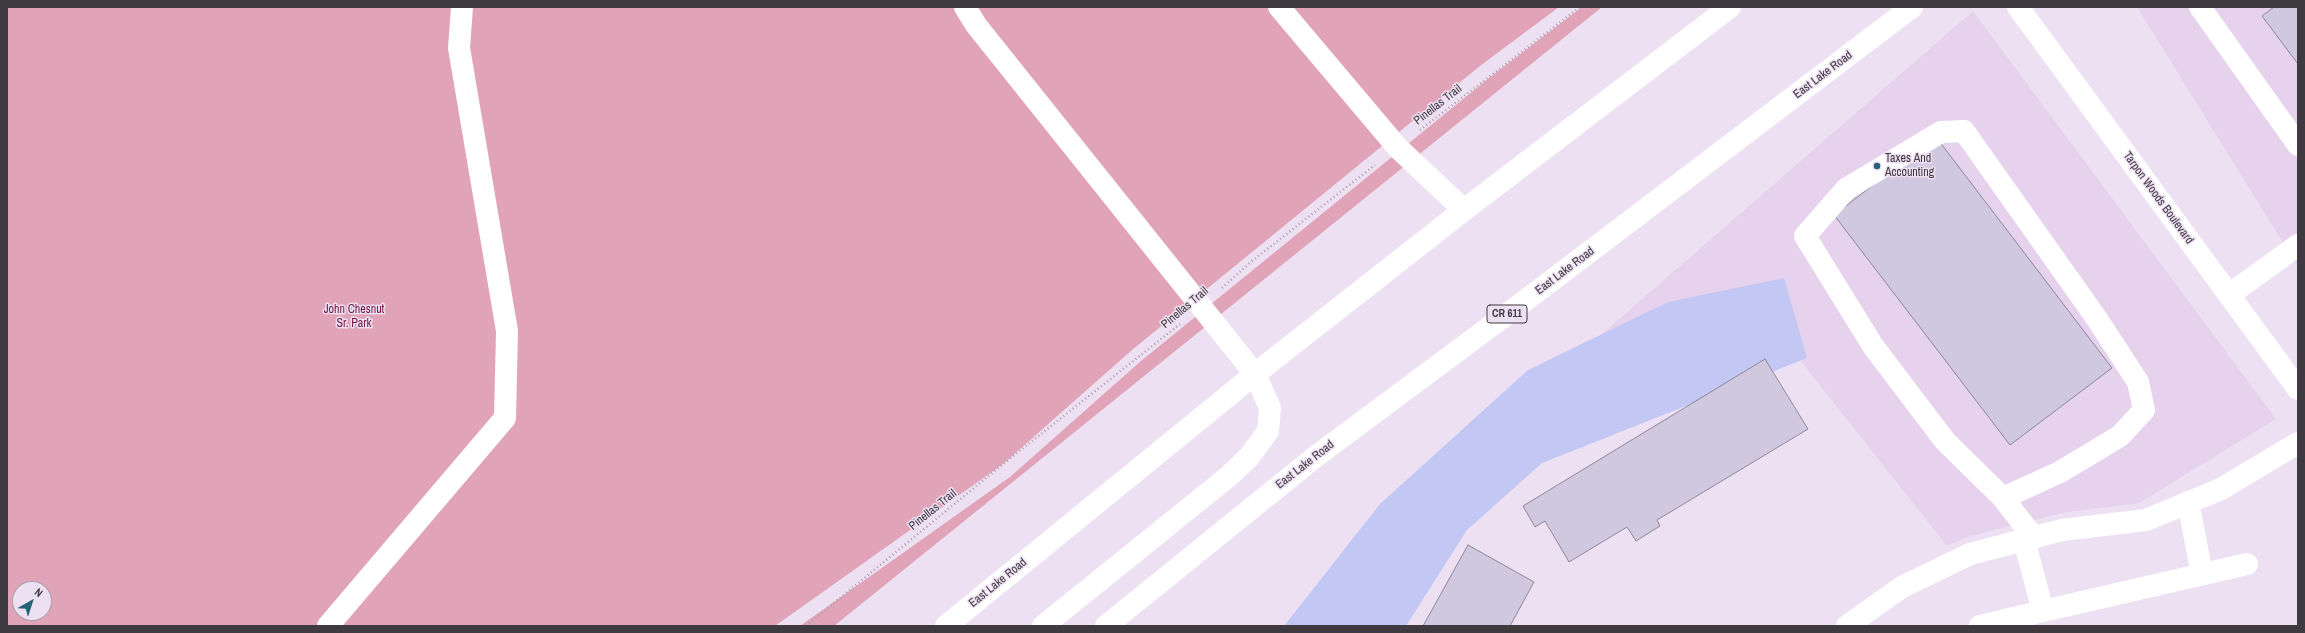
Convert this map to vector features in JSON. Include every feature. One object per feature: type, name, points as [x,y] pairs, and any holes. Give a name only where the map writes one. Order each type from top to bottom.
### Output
[{"type":"main road","points":[[328,626],[506,418],[507,331],[459,48],[462,7]]},
{"type":"main road","points":[[965,7],[976,25],[1255,374],[1270,408],[1268,431],[1249,457],[1229,476],[1043,626]]},
{"type":"main road","points":[[1279,7],[1398,148],[1464,210]]},
{"type":"main road","name":"East Lake Road","points":[[946,626],[1255,374],[1464,210],[1730,7]]},
{"type":"main road","name":"East Lake Road","points":[[1106,626],[1315,457],[1530,297],[1912,7]]},
{"type":"main road","name":"Tarpon Woods Boulevard","points":[[2018,7],[2298,389]]},
{"type":"main road","points":[[2200,7],[2298,145]]},
{"type":"main road","points":[[2003,498],[2060,472],[2120,436],[2144,410],[2138,382],[2097,319],[1964,131],[1941,132],[1846,189],[1805,236],[1874,346],[1940,435],[2003,498],[2029,539],[2043,611]]},
{"type":"main road","points":[[2229,295],[2298,245]]},
{"type":"main road","points":[[1847,626],[1902,587],[1970,554],[2062,530],[2146,520],[2221,489],[2298,444]]},
{"type":"main road","points":[[2188,502],[2202,574]]},
{"type":"main road","points":[[1980,626],[2247,564]]},
{"type":"path","name":"Pinellas Trail","points":[[806,626],[1003,464],[1201,308],[1252,261],[1580,7]]},
{"type":"shaded area","points":[[2137,7],[2298,7],[2298,267]]},
{"type":"shaded area","points":[[1973,11],[2276,419],[2139,503],[2062,513],[1967,537],[1947,546],[1803,364],[1801,361],[1806,358],[1603,333]]},
{"type":"green space","name":"John Chesnut Sr. Park","points":[[7,7],[1559,7],[1480,66],[1132,350],[1003,464],[775,626],[7,626]]},
{"type":"green space","points":[[1582,7],[1602,7],[834,626],[800,626],[1010,477],[1141,361],[1489,78]]},
{"type":"water","points":[[1784,278],[1807,358],[1542,463],[1467,530],[1406,626],[1284,626],[1380,504],[1528,370],[1668,302]]},
{"type":"building","points":[[2274,7],[2298,7],[2298,64],[2262,16]]},
{"type":"building","points":[[1936,137],[2112,368],[2010,445],[1834,215]]},
{"type":"building","points":[[1765,359],[1808,429],[1657,520],[1660,526],[1636,541],[1627,527],[1569,562],[1545,521],[1535,527],[1523,506]]},
{"type":"building","points":[[1468,545],[1534,582],[1510,626],[1423,626]]},
{"type":"place","name":"Taxes And Accounting","points":[[1877,166]]}]
